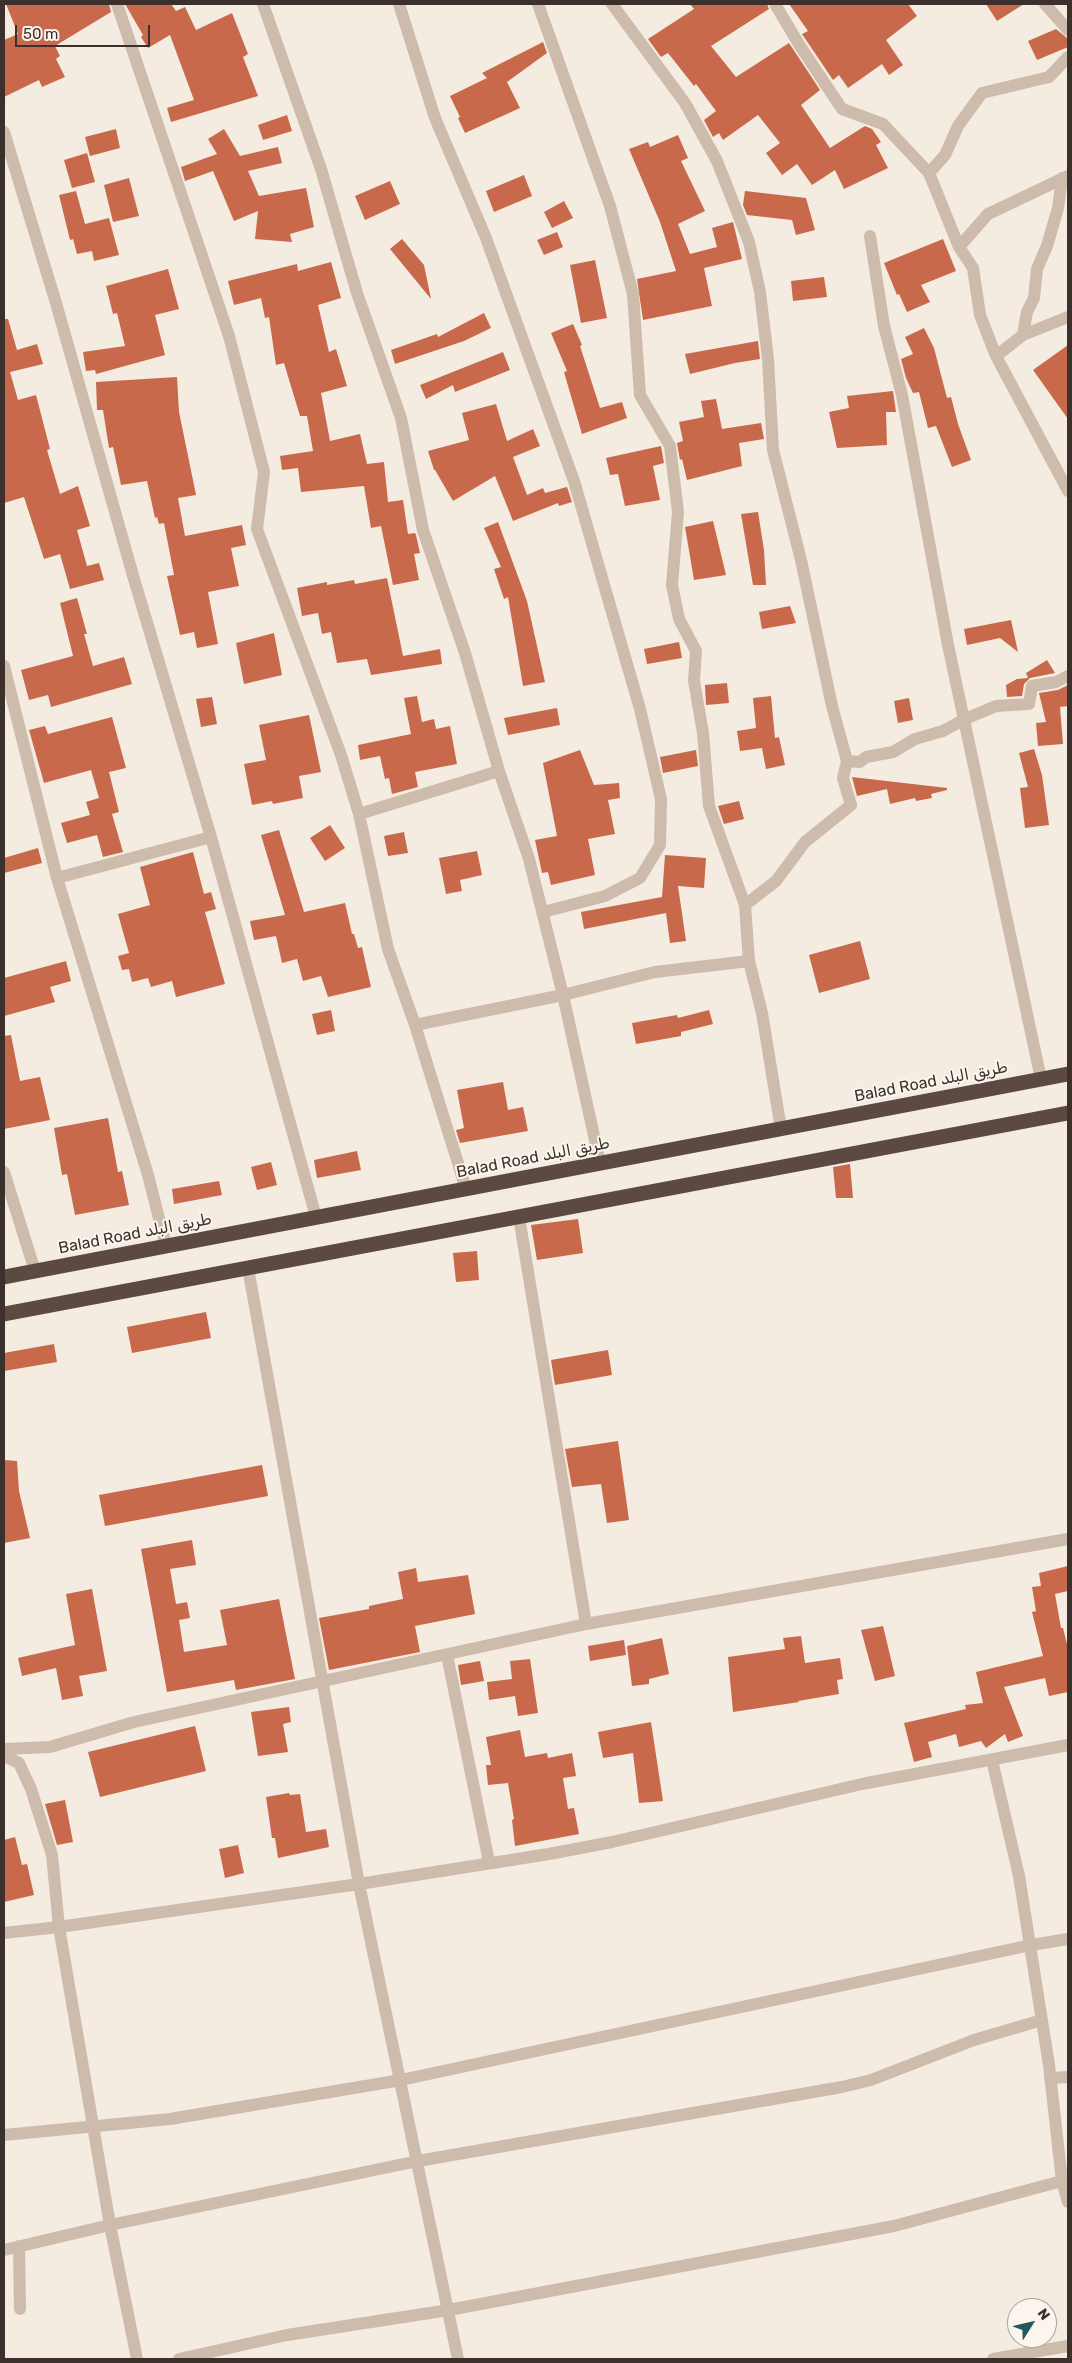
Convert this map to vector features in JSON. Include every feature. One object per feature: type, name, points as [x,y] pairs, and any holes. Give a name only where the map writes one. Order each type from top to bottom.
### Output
[{"type":"highway","name":"Balad Road طريق البلد","points":[[4,1277],[1068,1074]]},
{"type":"highway","points":[[4,1314],[1068,1113]]},
{"type":"street","points":[[117,4],[229,336],[242,380],[264,472],[257,529],[341,755],[359,814],[388,950],[415,1025],[466,1189]]},
{"type":"street","points":[[262,4],[321,169],[357,293],[401,418],[422,530],[465,653],[499,770],[529,859],[563,995],[600,1163]]},
{"type":"street","points":[[399,4],[435,118],[486,238],[574,481],[640,709],[661,799],[660,844],[640,878],[605,896],[543,912]]},
{"type":"street","points":[[538,4],[610,206],[624,258],[633,294],[640,395],[670,446],[678,512],[672,586],[679,619],[696,651],[694,681],[703,733],[709,806],[745,905],[749,961],[762,1013],[781,1129]]},
{"type":"street","points":[[775,4],[800,46],[842,109],[884,124],[929,173],[959,247],[973,268],[980,315],[996,356],[1068,491]]},
{"type":"street","points":[[1045,4],[1068,30]]},
{"type":"street","points":[[614,5],[685,103],[717,161],[749,242],[760,292],[768,359],[774,450],[801,560],[832,706],[847,761],[842,778],[851,805],[805,842],[776,881],[745,905]]},
{"type":"street","points":[[929,173],[945,155],[958,126],[982,93],[1049,77],[1068,57]]},
{"type":"street","points":[[4,132],[56,303],[137,588],[211,837],[316,1217]]},
{"type":"street","points":[[959,247],[988,214],[1065,177]]},
{"type":"street","points":[[1023,335],[1027,312],[1034,298],[1038,269],[1047,246],[1065,177]]},
{"type":"street","points":[[870,236],[884,326],[902,395],[948,645],[1041,1079]]},
{"type":"street","points":[[996,356],[1023,335],[1068,317]]},
{"type":"street","points":[[4,666],[56,878],[148,1175],[166,1246]]},
{"type":"street","points":[[847,761],[860,762],[866,757],[893,752],[915,739],[943,731],[996,706],[1029,704],[1032,686],[1056,682],[1068,676]]},
{"type":"street","points":[[359,814],[499,770]]},
{"type":"street","points":[[56,878],[211,837]]},
{"type":"street","points":[[415,1025],[563,995],[655,972],[749,961]]},
{"type":"street","points":[[4,1172],[34,1271]]},
{"type":"street","points":[[519,1217],[586,1624]]},
{"type":"street","points":[[248,1268],[325,1683],[359,1884],[458,2359]]},
{"type":"street","points":[[4,1749],[50,1747],[134,1722],[325,1683],[586,1624],[1068,1539]]},
{"type":"street","points":[[446,1655],[489,1862]]},
{"type":"street","points":[[4,1933],[59,1927],[359,1884],[612,1842],[852,1786],[1068,1745]]},
{"type":"street","points":[[4,1756],[19,1763],[31,1789],[52,1855],[59,1927],[110,2225],[137,2359]]},
{"type":"street","points":[[992,1760],[1019,1876],[1031,1945],[1050,2078],[1062,2181],[1068,2202]]},
{"type":"street","points":[[4,2135],[170,2119],[401,2080],[1031,1945],[1068,1939]]},
{"type":"street","points":[[4,2250],[110,2225],[418,2161],[842,2087],[871,2080],[974,2040],[1042,2020]]},
{"type":"street","points":[[1050,2078],[1068,2077]]},
{"type":"street","points":[[179,2359],[287,2335],[449,2310],[894,2226],[1062,2181]]},
{"type":"street","points":[[19,2246],[20,2309]]},
{"type":"street","points":[[993,2359],[1068,2346]]},
{"type":"building","points":[[6,4],[109,4],[111,12],[55,46],[60,56],[56,59],[65,77],[42,87],[39,80],[4,97],[4,40],[18,34]]},
{"type":"building","points":[[125,4],[171,4],[176,11],[185,7],[196,30],[232,13],[248,54],[243,57],[258,96],[171,122],[167,108],[194,100],[170,35],[148,48],[141,37],[143,35]]},
{"type":"building","points":[[690,4],[767,4],[769,9],[711,46],[736,77],[789,43],[820,90],[801,105],[830,148],[865,126],[872,129],[881,142],[876,145],[888,168],[844,189],[835,170],[812,185],[797,164],[782,175],[766,153],[780,143],[758,115],[723,140],[719,133],[713,137],[704,120],[716,111],[696,84],[694,86],[668,53],[661,57],[648,39],[694,9]]},
{"type":"building","points":[[789,4],[908,4],[917,16],[886,40],[903,65],[889,75],[882,64],[848,88],[839,75],[833,80],[802,34],[808,31]]},
{"type":"building","points":[[986,4],[1024,4],[997,21]]},
{"type":"building","points":[[1056,29],[1067,38],[1068,47],[1037,60],[1028,41]]},
{"type":"building","points":[[543,42],[547,53],[507,82],[520,108],[465,133],[450,96],[487,78],[482,73]]},
{"type":"building","points":[[287,115],[292,131],[263,140],[258,125]]},
{"type":"building","points":[[116,129],[120,148],[90,156],[85,137]]},
{"type":"building","points":[[224,129],[240,156],[278,147],[282,163],[248,171],[259,196],[306,188],[314,227],[290,234],[292,242],[255,239],[258,211],[234,221],[213,171],[185,181],[181,167],[217,154],[208,139]]},
{"type":"building","points":[[678,135],[688,158],[681,161],[705,211],[678,224],[690,254],[717,247],[712,228],[733,222],[742,259],[704,268],[712,306],[643,320],[637,279],[676,271],[660,222],[629,149],[648,142],[650,147]]},
{"type":"building","points":[[87,153],[95,182],[72,188],[64,160]]},
{"type":"building","points":[[524,175],[532,196],[494,212],[486,191]]},
{"type":"building","points":[[129,178],[139,216],[113,222],[104,185]]},
{"type":"building","points":[[390,181],[400,204],[365,220],[355,196]]},
{"type":"building","points":[[76,191],[85,224],[109,218],[119,255],[94,261],[92,251],[77,254],[73,239],[70,240],[59,195]]},
{"type":"building","points":[[745,191],[806,198],[815,230],[796,235],[792,220],[747,215],[743,205]]},
{"type":"building","points":[[564,201],[573,218],[552,228],[544,212]]},
{"type":"building","points":[[557,232],[563,247],[544,255],[537,240]]},
{"type":"building","points":[[402,239],[424,265],[431,299],[390,249]]},
{"type":"building","points":[[943,239],[956,271],[921,285],[930,302],[907,312],[899,294],[897,295],[884,263]]},
{"type":"building","points":[[595,260],[607,318],[581,323],[570,265]]},
{"type":"building","points":[[331,262],[341,298],[318,305],[329,352],[336,349],[347,386],[321,393],[330,441],[360,434],[367,464],[384,462],[388,502],[403,500],[408,534],[415,533],[416,535],[420,553],[414,554],[419,580],[393,585],[381,526],[371,528],[364,486],[301,492],[298,468],[282,470],[280,456],[313,451],[307,416],[300,416],[284,363],[276,365],[269,317],[265,318],[261,298],[234,305],[228,281],[297,264],[298,271]]},
{"type":"building","points":[[168,269],[179,309],[155,315],[165,355],[96,374],[95,370],[86,371],[83,352],[125,346],[117,313],[113,314],[106,286]]},
{"type":"building","points":[[824,277],[827,297],[793,301],[791,281]]},
{"type":"building","points":[[484,313],[491,328],[464,341],[395,364],[391,350],[437,334],[438,337]]},
{"type":"building","points":[[4,319],[8,319],[17,350],[37,344],[43,364],[10,372],[18,400],[36,395],[50,449],[47,450],[60,494],[78,486],[90,526],[77,530],[87,566],[99,563],[104,580],[70,589],[60,554],[44,559],[24,497],[4,503]]},
{"type":"building","points":[[573,324],[582,345],[580,346],[600,408],[622,402],[627,418],[582,434],[564,372],[567,371],[551,333]]},
{"type":"building","points":[[924,328],[934,348],[947,398],[951,397],[971,460],[952,467],[936,426],[928,428],[919,392],[913,393],[906,378],[901,359],[913,354],[905,337]]},
{"type":"building","points":[[758,341],[760,359],[690,374],[685,354]]},
{"type":"building","points":[[1068,345],[1068,419],[1033,370]]},
{"type":"building","points":[[503,352],[510,370],[455,392],[453,385],[426,399],[420,385]]},
{"type":"building","points":[[177,377],[179,412],[196,495],[178,498],[185,536],[242,525],[246,545],[231,548],[239,586],[208,592],[218,644],[197,648],[194,632],[180,635],[167,576],[174,575],[164,523],[159,524],[157,517],[155,518],[147,481],[121,485],[113,447],[109,448],[103,410],[97,410],[96,382]]},
{"type":"building","points":[[893,391],[896,412],[886,412],[887,445],[837,448],[829,412],[849,408],[847,396]]},
{"type":"building","points":[[716,399],[722,429],[761,423],[764,439],[739,443],[742,466],[687,480],[682,459],[680,460],[677,443],[683,441],[679,422],[704,417],[701,401]]},
{"type":"building","points":[[496,404],[507,441],[533,429],[540,446],[513,457],[527,495],[543,488],[545,493],[567,487],[572,502],[559,506],[558,503],[513,521],[495,476],[453,501],[434,470],[428,451],[469,440],[462,413]]},
{"type":"building","points":[[661,446],[664,463],[653,466],[660,500],[625,506],[618,474],[610,475],[606,458]]},
{"type":"building","points":[[758,512],[764,550],[766,585],[753,585],[741,514]]},
{"type":"building","points":[[713,521],[726,575],[694,580],[685,527]]},
{"type":"building","points":[[498,522],[527,601],[545,682],[523,686],[508,597],[504,599],[494,569],[501,567],[484,528]]},
{"type":"building","points":[[387,578],[403,656],[440,649],[442,664],[371,675],[367,659],[337,663],[331,632],[322,634],[318,613],[302,616],[297,588],[327,582],[327,585],[354,580],[355,584]]},
{"type":"building","points":[[77,598],[93,666],[124,657],[132,684],[51,707],[48,695],[29,700],[21,670],[73,656],[60,603]]},
{"type":"building","points":[[790,606],[796,623],[762,629],[759,612]]},
{"type":"building","points":[[1011,620],[1018,652],[1000,638],[967,645],[964,629]]},
{"type":"building","points":[[274,633],[282,675],[244,684],[236,643]]},
{"type":"building","points":[[679,642],[682,658],[647,664],[644,649]]},
{"type":"building","points":[[1047,660],[1055,673],[1030,678],[1024,684],[1022,696],[1007,697],[1006,685],[1017,679],[1028,678],[1026,673]]},
{"type":"building","points":[[727,683],[729,703],[706,705],[705,685]]},
{"type":"building","points":[[1068,685],[1068,706],[1060,707],[1063,744],[1038,746],[1036,723],[1046,722],[1039,693],[1058,690]]},
{"type":"building","points":[[417,696],[422,722],[434,719],[436,729],[450,726],[457,764],[415,772],[418,787],[392,794],[389,778],[385,779],[380,756],[360,760],[358,745],[411,734],[404,698]]},
{"type":"building","points":[[771,696],[775,738],[779,737],[785,765],[766,769],[762,748],[740,751],[737,731],[756,728],[753,698]]},
{"type":"building","points":[[212,697],[217,724],[201,727],[196,699]]},
{"type":"building","points":[[909,698],[913,720],[898,723],[894,701]]},
{"type":"building","points":[[557,708],[560,725],[508,735],[504,718]]},
{"type":"building","points":[[309,715],[321,772],[299,776],[303,798],[273,804],[272,801],[252,805],[244,764],[266,760],[259,725]]},
{"type":"building","points":[[112,717],[126,768],[109,772],[119,812],[112,814],[123,852],[103,857],[97,835],[67,843],[61,823],[90,815],[86,802],[99,798],[91,770],[44,783],[29,730],[45,726],[48,734]]},
{"type":"building","points":[[1034,749],[1042,775],[1049,825],[1025,828],[1020,788],[1028,787],[1019,753]]},
{"type":"building","points":[[580,750],[594,785],[619,783],[620,798],[608,800],[615,834],[588,839],[595,875],[551,885],[548,872],[542,873],[535,840],[557,836],[543,763]]},
{"type":"building","points":[[696,750],[698,766],[663,773],[660,757]]},
{"type":"building","points":[[852,777],[947,788],[947,790],[931,794],[932,798],[916,801],[915,798],[890,804],[887,789],[857,796]]},
{"type":"building","points":[[739,801],[744,819],[724,824],[718,806]]},
{"type":"building","points":[[330,825],[345,848],[325,861],[310,838]]},
{"type":"building","points":[[279,830],[304,912],[345,903],[352,934],[354,934],[358,948],[362,947],[371,987],[328,997],[321,976],[303,981],[297,959],[282,963],[276,936],[254,940],[250,921],[285,915],[261,835]]},
{"type":"building","points":[[404,832],[408,853],[388,856],[384,836]]},
{"type":"building","points":[[38,848],[42,863],[4,873],[4,858]]},
{"type":"building","points":[[477,851],[482,875],[460,880],[462,891],[446,894],[439,858]]},
{"type":"building","points":[[193,852],[204,894],[211,892],[216,909],[205,912],[225,984],[176,997],[172,981],[151,987],[148,978],[132,982],[129,969],[122,970],[118,956],[129,953],[118,914],[150,905],[140,867]]},
{"type":"building","points":[[665,855],[706,858],[704,888],[678,886],[686,941],[670,943],[666,913],[584,929],[581,912],[662,897]]},
{"type":"building","points":[[860,941],[870,979],[819,993],[809,955]]},
{"type":"building","points":[[66,961],[71,981],[50,987],[55,1002],[4,1016],[4,978]]},
{"type":"building","points":[[331,1010],[335,1031],[317,1035],[312,1014]]},
{"type":"building","points":[[709,1010],[713,1024],[681,1032],[681,1036],[636,1044],[632,1023],[677,1015],[678,1018]]},
{"type":"building","points":[[11,1035],[20,1081],[40,1077],[50,1120],[4,1129],[4,1036]]},
{"type":"building","points":[[503,1082],[508,1110],[523,1107],[528,1131],[460,1143],[456,1130],[464,1128],[457,1090]]},
{"type":"building","points":[[108,1118],[118,1172],[122,1171],[129,1205],[75,1215],[67,1174],[62,1175],[54,1128]]},
{"type":"building","points":[[357,1151],[361,1170],[317,1178],[314,1160]]},
{"type":"building","points":[[271,1162],[277,1185],[257,1190],[251,1167]]},
{"type":"building","points":[[850,1164],[853,1198],[836,1198],[833,1167]]},
{"type":"building","points":[[219,1181],[222,1195],[174,1204],[172,1189]]},
{"type":"building","points":[[578,1219],[583,1253],[537,1260],[531,1225]]},
{"type":"building","points":[[477,1251],[479,1280],[456,1282],[453,1253]]},
{"type":"building","points":[[206,1312],[211,1338],[132,1353],[127,1327]]},
{"type":"building","points":[[54,1344],[57,1362],[4,1371],[4,1353]]},
{"type":"building","points":[[608,1350],[612,1375],[555,1385],[551,1360]]},
{"type":"building","points":[[618,1441],[629,1520],[607,1523],[601,1484],[572,1487],[565,1449]]},
{"type":"building","points":[[4,1460],[17,1461],[19,1491],[30,1538],[4,1543]]},
{"type":"building","points":[[262,1465],[268,1496],[105,1526],[99,1495]]},
{"type":"building","points":[[192,1540],[196,1565],[170,1569],[176,1604],[187,1602],[190,1618],[179,1620],[184,1652],[227,1645],[220,1610],[279,1599],[295,1679],[236,1690],[234,1680],[167,1692],[141,1549]]},
{"type":"building","points":[[1068,1566],[1068,1591],[1055,1594],[1061,1628],[1063,1628],[1068,1648],[1068,1692],[1049,1696],[1045,1678],[1004,1687],[1023,1736],[1008,1742],[1005,1734],[986,1748],[981,1741],[959,1747],[956,1734],[928,1742],[932,1757],[914,1762],[904,1723],[966,1709],[965,1705],[983,1703],[976,1672],[1043,1656],[1032,1612],[1036,1611],[1032,1587],[1041,1586],[1039,1573]]},
{"type":"building","points":[[416,1568],[418,1582],[468,1575],[475,1614],[415,1626],[420,1652],[329,1670],[319,1618],[369,1609],[369,1606],[403,1599],[398,1572]]},
{"type":"building","points":[[92,1589],[107,1671],[79,1676],[83,1696],[62,1700],[56,1668],[22,1676],[18,1658],[75,1645],[66,1594]]},
{"type":"building","points":[[883,1626],[895,1676],[875,1681],[861,1630]]},
{"type":"building","points":[[801,1636],[805,1663],[840,1658],[843,1679],[837,1680],[839,1694],[733,1712],[728,1657],[785,1649],[783,1638]]},
{"type":"building","points":[[662,1638],[669,1674],[649,1679],[649,1684],[632,1686],[627,1646]]},
{"type":"building","points":[[624,1640],[626,1655],[590,1661],[588,1646]]},
{"type":"building","points":[[530,1659],[538,1713],[518,1716],[515,1696],[489,1700],[487,1682],[512,1679],[510,1661]]},
{"type":"building","points":[[480,1661],[484,1681],[461,1685],[458,1665]]},
{"type":"building","points":[[289,1707],[291,1722],[283,1724],[288,1752],[258,1756],[251,1712]]},
{"type":"building","points":[[651,1722],[663,1801],[639,1803],[633,1753],[603,1758],[598,1732]]},
{"type":"building","points":[[195,1726],[206,1771],[100,1797],[88,1752]]},
{"type":"building","points":[[520,1730],[525,1757],[547,1753],[548,1758],[572,1753],[576,1776],[563,1778],[568,1809],[574,1808],[579,1834],[515,1846],[512,1820],[514,1819],[508,1783],[488,1785],[486,1765],[491,1765],[486,1737]]},
{"type":"building","points":[[289,1793],[290,1795],[300,1794],[306,1832],[326,1829],[329,1847],[278,1858],[275,1838],[272,1838],[266,1797]]},
{"type":"building","points":[[65,1800],[73,1842],[57,1845],[45,1804]]},
{"type":"building","points":[[15,1837],[22,1865],[27,1864],[34,1895],[4,1902],[4,1840]]},
{"type":"building","points":[[238,1845],[244,1873],[225,1878],[219,1849]]}]
